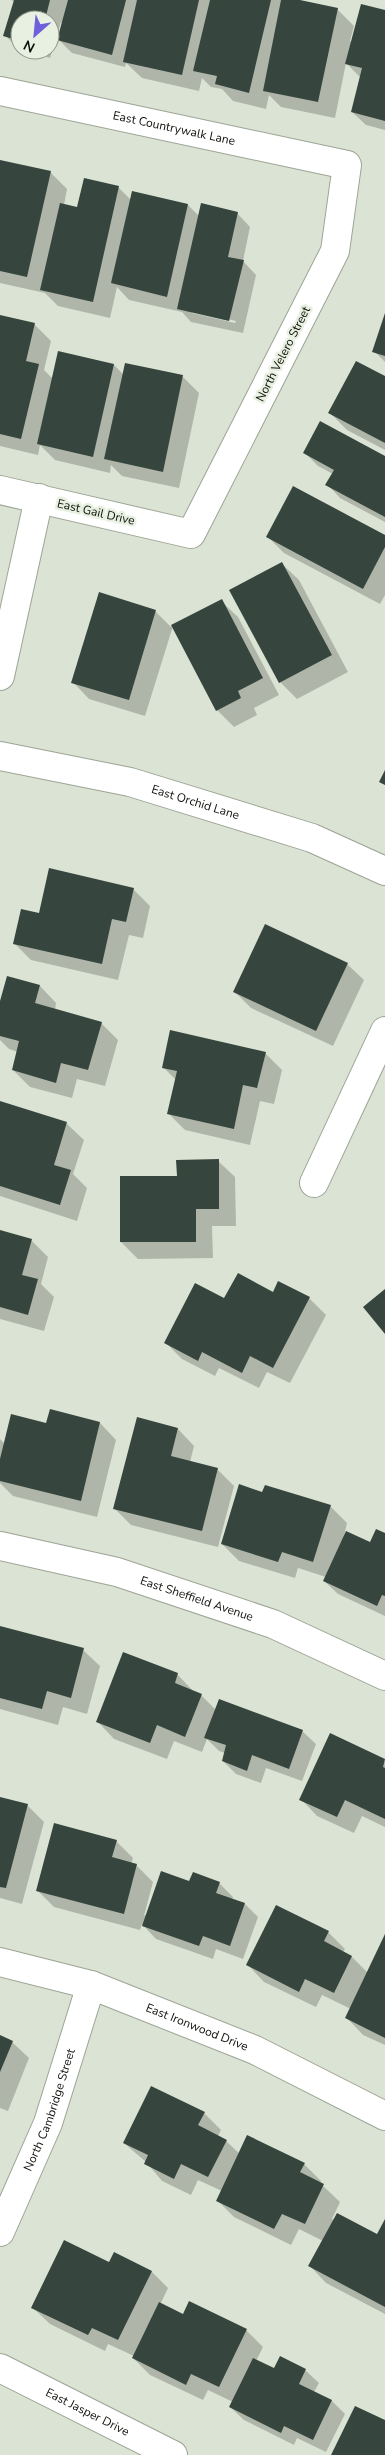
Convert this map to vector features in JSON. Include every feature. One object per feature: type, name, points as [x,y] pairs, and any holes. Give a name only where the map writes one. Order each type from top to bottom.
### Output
[{"type":"street","name":"East Countrywalk Lane","points":[[0,91],[347,165]]},
{"type":"street","name":"North Velero Street","points":[[191,534],[335,251],[347,165]]},
{"type":"street","name":"East Gail Drive","points":[[0,490],[191,534]]},
{"type":"street","points":[[0,676],[39,498]]},
{"type":"street","name":"East Orchid Lane","points":[[0,756],[130,782],[312,838],[385,871]]},
{"type":"street","points":[[314,1183],[385,1030]]},
{"type":"street","name":"East Sheffield Avenue","points":[[0,1546],[117,1572],[273,1624],[385,1676]]},
{"type":"street","name":"East Ironwood Drive","points":[[0,1962],[91,1985],[255,2050],[385,2116]]},
{"type":"street","name":"North Cambridge Street","points":[[0,2232],[48,2123],[91,1985]]},
{"type":"street","name":"East Jasper Drive","points":[[0,2368],[173,2455]]},
{"type":"building","points":[[14,0],[50,0],[48,10],[11,10]]},
{"type":"building","points":[[68,0],[126,0],[112,55],[60,41],[60,29]]},
{"type":"building","points":[[137,0],[199,0],[182,75],[123,62]]},
{"type":"building","points":[[210,0],[271,0],[249,93],[215,84],[217,76],[193,71]]},
{"type":"building","points":[[281,0],[300,0],[338,8],[318,102],[263,91]]},
{"type":"building","points":[[361,4],[385,10],[385,121],[351,112],[362,68],[345,64]]},
{"type":"building","points":[[10,13],[10,38],[3,36]]},
{"type":"building","points":[[0,160],[51,171],[27,277],[0,271]]},
{"type":"building","points":[[84,178],[119,186],[93,302],[40,290],[60,203],[77,207]]},
{"type":"building","points":[[132,191],[188,204],[167,297],[111,283]]},
{"type":"building","points":[[201,203],[238,212],[228,257],[244,260],[229,321],[177,309]]},
{"type":"building","points":[[385,313],[385,356],[372,352]]},
{"type":"building","points":[[0,315],[35,323],[26,361],[39,364],[21,439],[0,434]]},
{"type":"building","points":[[58,351],[114,364],[93,457],[37,444]]},
{"type":"building","points":[[356,361],[385,376],[385,443],[328,413]]},
{"type":"building","points":[[125,363],[183,375],[163,472],[104,459]]},
{"type":"building","points":[[320,421],[385,456],[385,517],[325,485],[334,470],[303,453]]},
{"type":"building","points":[[293,486],[385,535],[385,547],[363,589],[266,537]]},
{"type":"building","points":[[282,562],[332,655],[279,683],[229,590]]},
{"type":"building","points":[[99,592],[156,610],[129,700],[71,683]]},
{"type":"building","points":[[222,599],[263,678],[238,691],[241,698],[216,711],[171,625]]},
{"type":"building","points":[[385,770],[385,785],[379,782]]},
{"type":"building","points":[[49,868],[134,888],[126,922],[112,919],[102,964],[13,944],[21,909],[39,913]]},
{"type":"building","points":[[265,924],[348,963],[316,1031],[233,992]]},
{"type":"building","points":[[7,976],[40,985],[35,1003],[102,1022],[88,1070],[61,1063],[56,1083],[12,1070],[19,1041],[0,1036],[0,1001]]},
{"type":"building","points":[[170,1030],[266,1052],[257,1088],[243,1085],[234,1129],[167,1114],[177,1071],[162,1068]]},
{"type":"building","points":[[0,1101],[67,1122],[54,1165],[71,1170],[60,1205],[0,1186]]},
{"type":"building","points":[[219,1159],[219,1209],[196,1209],[196,1242],[120,1242],[120,1176],[177,1176],[176,1160]]},
{"type":"building","points":[[0,1230],[32,1239],[22,1275],[38,1279],[28,1315],[0,1307]]},
{"type":"building","points":[[238,1273],[273,1292],[278,1281],[310,1297],[273,1368],[250,1356],[242,1373],[202,1352],[198,1361],[164,1343],[195,1283],[224,1298]]},
{"type":"building","points":[[385,1289],[385,1334],[363,1307]]},
{"type":"building","points":[[50,1409],[100,1422],[81,1501],[0,1481],[0,1459],[11,1414],[46,1423]]},
{"type":"building","points":[[137,1417],[178,1428],[171,1456],[218,1468],[202,1531],[113,1509]]},
{"type":"building","points":[[239,1484],[262,1492],[265,1485],[331,1505],[313,1562],[282,1552],[278,1562],[221,1544]]},
{"type":"building","points":[[376,1529],[385,1533],[385,1596],[382,1595],[377,1606],[323,1581],[346,1531],[370,1542]]},
{"type":"building","points":[[0,1626],[84,1648],[71,1698],[47,1691],[42,1709],[0,1698]]},
{"type":"building","points":[[123,1652],[178,1673],[175,1683],[202,1694],[185,1737],[157,1725],[150,1743],[96,1722]]},
{"type":"building","points":[[219,1699],[303,1730],[289,1769],[252,1755],[247,1771],[222,1761],[226,1745],[204,1738]]},
{"type":"building","points":[[330,1733],[385,1759],[383,1767],[385,1768],[385,1819],[345,1800],[337,1817],[299,1800]]},
{"type":"building","points":[[0,1797],[28,1804],[6,1888],[0,1887]]},
{"type":"building","points":[[54,1823],[117,1840],[112,1857],[137,1864],[124,1914],[36,1891]]},
{"type":"building","points":[[161,1871],[189,1881],[193,1872],[220,1882],[216,1893],[245,1903],[230,1946],[203,1936],[199,1946],[142,1926]]},
{"type":"building","points":[[276,1905],[329,1931],[324,1941],[352,1956],[334,1993],[305,1979],[299,1992],[246,1965]]},
{"type":"building","points":[[385,1934],[385,2038],[345,2018]]},
{"type":"building","points":[[0,2035],[13,2041],[0,2072]]},
{"type":"building","points":[[151,2086],[205,2112],[198,2125],[227,2140],[208,2177],[181,2164],[174,2179],[144,2164],[148,2155],[123,2143]]},
{"type":"building","points":[[247,2135],[305,2163],[300,2172],[324,2184],[305,2224],[282,2214],[274,2229],[216,2201]]},
{"type":"building","points":[[337,2213],[377,2234],[385,2219],[385,2307],[308,2266]]},
{"type":"building","points":[[64,2240],[109,2262],[114,2252],[152,2271],[118,2340],[92,2328],[88,2335],[31,2308]]},
{"type":"building","points":[[189,2301],[247,2329],[219,2387],[191,2374],[186,2385],[132,2358],[159,2302],[183,2314]]},
{"type":"building","points":[[280,2356],[306,2369],[299,2384],[332,2400],[313,2440],[284,2426],[281,2433],[229,2407],[253,2358],[274,2368]]},
{"type":"building","points":[[355,2406],[385,2420],[385,2455],[331,2455]]}]
